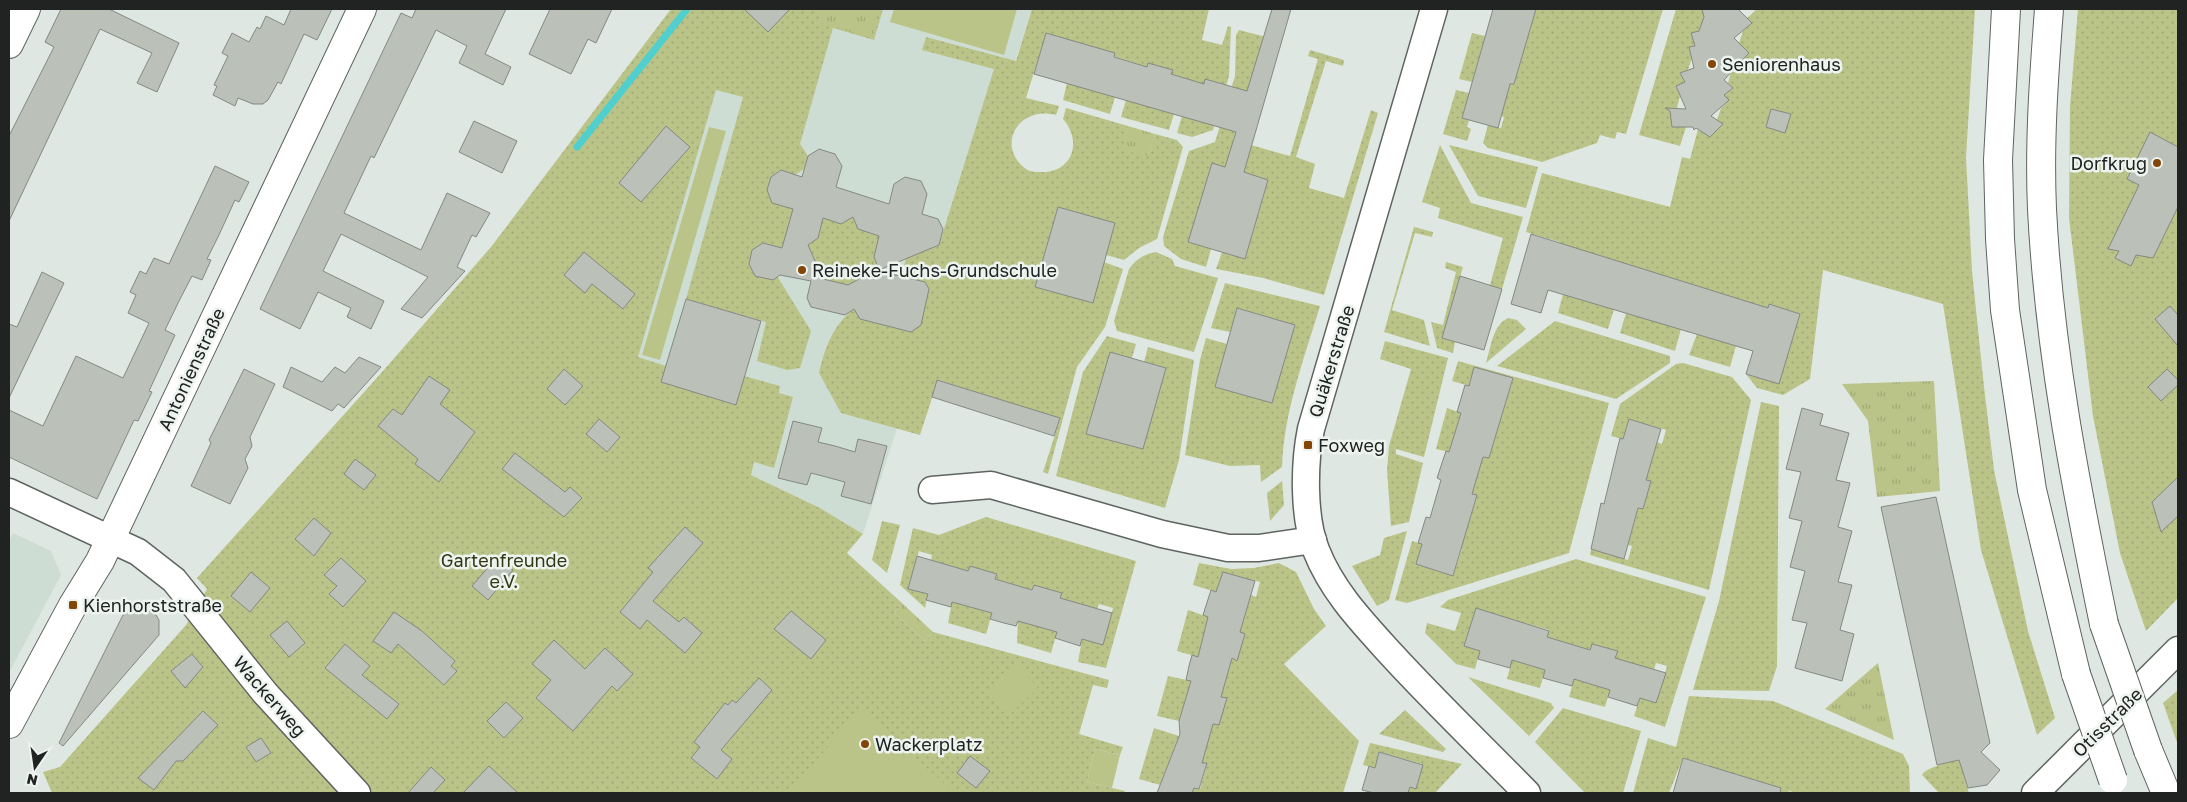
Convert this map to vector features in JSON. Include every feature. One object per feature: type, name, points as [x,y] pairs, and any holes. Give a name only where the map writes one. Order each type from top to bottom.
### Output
[{"type":"main road","points":[[9,44],[26,9]]},
{"type":"main road","name":"Antonienstraße","points":[[9,724],[110,539],[362,9]]},
{"type":"main road","points":[[2006,9],[1998,160],[2000,239],[2005,310],[2032,490],[2076,674],[2116,787]]},
{"type":"main road","points":[[2049,9],[2042,138],[2042,209],[2060,393],[2104,624],[2148,750],[2166,793]]},
{"type":"street","name":"Quäkerstraße","points":[[1434,9],[1311,429],[1308,445],[1307,490],[1313,540],[1327,573],[1352,611],[1421,687],[1527,793]]},
{"type":"street","points":[[932,490],[991,485],[1162,534],[1228,548],[1259,548],[1313,540]]},
{"type":"street","points":[[9,492],[110,539]]},
{"type":"street","name":"Wackerweg","points":[[110,539],[145,556],[174,580],[265,693],[357,793]]},
{"type":"street","name":"Otisstraße","points":[[2035,793],[2178,650]]},
{"type":"shaded area","name":"Reineke-Fuchs-Grundschule","points":[[814,9],[1032,9],[863,534],[820,508],[751,475],[628,362],[708,87]]},
{"type":"shaded area","points":[[13,533],[51,551],[61,575],[11,669],[9,668],[9,542]]},
{"type":"green space","name":"Gartenfreunde e.V.","points":[[671,9],[883,9],[874,40],[833,28],[800,144],[808,156],[804,169],[795,175],[780,170],[771,177],[767,190],[796,200],[801,212],[791,217],[784,249],[763,243],[752,250],[749,264],[755,276],[773,280],[777,276],[811,331],[800,368],[787,370],[757,361],[766,322],[686,299],[743,97],[716,90],[638,357],[666,366],[661,382],[735,405],[744,376],[780,386],[779,393],[793,397],[774,468],[754,462],[751,475],[820,508],[863,534],[847,553],[903,604],[894,613],[925,641],[933,632],[1109,680],[1107,688],[1093,685],[1079,734],[1123,747],[1120,755],[1095,749],[1087,782],[1125,791],[1124,793],[52,793],[43,772],[60,767],[186,625],[207,589],[197,578],[383,371],[491,247]]},
{"type":"green space","points":[[821,9],[879,9],[871,38],[818,22]]},
{"type":"green space","points":[[894,9],[1017,9],[1004,55],[890,22]]},
{"type":"green space","points":[[1032,9],[1209,9],[1202,40],[1222,45],[1228,26],[1231,27],[1229,76],[1213,130],[1192,137],[1177,133],[1182,116],[1217,83],[1206,79],[1204,84],[1171,74],[1172,70],[1148,63],[1147,67],[1046,34],[1026,98],[1059,106],[1056,115],[1043,114],[1031,116],[1015,130],[1012,139],[1012,149],[1017,160],[1026,169],[1035,172],[1052,171],[1067,162],[1073,146],[1069,128],[1063,119],[1066,108],[1128,126],[1123,150],[1149,155],[1155,134],[1177,140],[1183,147],[1157,239],[1139,248],[1124,260],[1106,255],[1080,213],[1058,207],[1035,287],[1058,293],[1104,262],[1123,269],[1105,327],[1077,367],[1048,474],[1043,472],[1060,419],[938,380],[920,435],[841,413],[819,373],[830,338],[840,323],[854,309],[860,319],[911,332],[929,289],[925,282],[910,278],[904,266],[907,254],[915,246],[927,250],[939,245],[994,69],[922,50],[926,37],[1016,61]]},
{"type":"green space","points":[[1536,9],[1663,9],[1626,134],[1617,132],[1615,139],[1600,135],[1597,143],[1542,162],[1488,148],[1483,143],[1488,125],[1501,128],[1504,117],[1501,116],[1510,84],[1514,84]]},
{"type":"green space","points":[[1676,9],[1702,9],[1704,17],[1695,46],[1689,47],[1692,58],[1688,70],[1680,73],[1685,82],[1676,86],[1680,96],[1672,127],[1686,127],[1680,146],[1639,135]]},
{"type":"green space","points":[[1754,9],[1975,9],[1966,157],[1972,271],[1994,470],[2028,631],[2055,718],[2037,735],[1981,550],[1943,304],[1823,270],[1810,379],[1783,395],[1757,388],[1746,374],[1779,383],[1800,314],[1769,304],[1766,313],[1558,250],[1560,242],[1526,232],[1542,173],[1670,207],[1682,157],[1690,159],[1698,129],[1710,137],[1722,124],[1717,120],[1721,108],[1729,100],[1724,95],[1733,88],[1728,83],[1731,72],[1745,49],[1739,43],[1743,31],[1752,23],[1747,18],[1755,11]]},
{"type":"green space","points":[[2078,9],[2178,9],[2178,598],[2146,631],[2120,553],[2093,416],[2069,218],[2070,106]]},
{"type":"green space","points":[[1239,30],[1282,41],[1280,48],[1262,43],[1233,140],[1290,156],[1318,59],[1308,56],[1310,50],[1344,60],[1343,66],[1326,61],[1296,157],[1315,164],[1309,188],[1344,198],[1371,110],[1378,113],[1324,295],[1263,278],[1216,269],[1222,252],[1245,259],[1268,181],[1212,164],[1188,242],[1211,249],[1206,267],[1181,259],[1164,246],[1163,237],[1189,151],[1215,142],[1235,76],[1236,35]]},
{"type":"green space","points":[[1472,33],[1485,36],[1472,82],[1459,79]]},
{"type":"green space","points":[[1067,83],[1115,97],[1110,114],[1063,100]]},
{"type":"green space","points":[[1456,90],[1469,93],[1462,117],[1469,120],[1467,127],[1471,129],[1467,141],[1443,134]]},
{"type":"green space","points":[[1126,100],[1174,114],[1169,130],[1121,117]]},
{"type":"green space","points":[[1128,126],[1155,134],[1149,156],[1122,150]]},
{"type":"green space","points":[[709,127],[726,131],[660,360],[642,355]]},
{"type":"green space","points":[[1440,145],[1471,203],[1523,217],[1502,289],[1490,285],[1503,238],[1438,218],[1440,208],[1422,202]]},
{"type":"green space","points":[[1449,145],[1538,167],[1526,208],[1478,196]]},
{"type":"green space","points":[[821,208],[829,220],[841,224],[853,217],[858,229],[888,238],[877,245],[874,257],[878,268],[848,285],[823,279],[808,245],[818,238]]},
{"type":"green space","points":[[1414,227],[1433,232],[1432,237],[1415,233],[1392,310],[1424,320],[1430,346],[1384,332]]},
{"type":"green space","points":[[1156,252],[1172,259],[1175,266],[1218,278],[1194,352],[1117,331],[1114,321],[1129,269],[1140,258]]},
{"type":"green space","points":[[1446,262],[1463,267],[1442,338],[1455,342],[1453,353],[1437,348],[1431,322],[1443,325],[1456,272],[1445,268]]},
{"type":"green space","points":[[1225,283],[1320,306],[1301,365],[1291,405],[1282,467],[1261,482],[1260,465],[1230,466],[1185,455],[1200,360],[1206,338],[1227,344],[1215,387],[1272,403],[1294,325],[1273,319],[1261,319],[1262,315],[1237,308],[1230,332],[1211,328]]},
{"type":"green space","points":[[1563,294],[1614,309],[1608,329],[1558,313]]},
{"type":"green space","points":[[1626,313],[1681,329],[1675,351],[1620,333]]},
{"type":"green space","points":[[1508,318],[1517,320],[1526,329],[1486,363],[1495,332]]},
{"type":"green space","points":[[1555,321],[1670,356],[1670,363],[1616,399],[1497,366]]},
{"type":"green space","points":[[1697,334],[1736,346],[1730,367],[1689,355]]},
{"type":"green space","points":[[1107,336],[1136,344],[1132,358],[1110,352],[1086,434],[1142,449],[1166,368],[1144,362],[1148,347],[1194,360],[1179,460],[1165,508],[1056,476],[1083,372]]},
{"type":"green space","points":[[1385,341],[1448,358],[1424,457],[1396,449],[1396,454],[1423,463],[1409,522],[1391,526],[1387,470],[1389,446],[1411,369],[1380,359]]},
{"type":"green space","points":[[1458,361],[1609,403],[1569,553],[1407,603],[1395,600],[1412,541],[1422,544],[1416,564],[1453,576],[1462,549],[1456,547],[1463,522],[1469,523],[1477,496],[1472,494],[1483,457],[1489,458],[1513,379],[1475,367],[1469,386],[1452,381]]},
{"type":"green space","points":[[1683,363],[1732,377],[1751,400],[1709,590],[1590,555],[1591,549],[1628,560],[1632,546],[1628,545],[1638,508],[1643,509],[1651,482],[1646,480],[1657,442],[1662,444],[1666,430],[1629,419],[1623,439],[1611,436],[1620,404],[1676,364]]},
{"type":"green space","points":[[1934,381],[1940,491],[1877,497],[1868,421],[1842,384]]},
{"type":"green space","points":[[1761,402],[1779,406],[1777,666],[1769,691],[1693,690],[1719,601]]},
{"type":"green space","points":[[1447,408],[1461,413],[1449,452],[1436,449]]},
{"type":"green space","points":[[1282,481],[1284,505],[1270,521],[1267,493]]},
{"type":"green space","points":[[986,517],[1136,561],[1106,668],[1078,662],[1082,639],[1103,645],[1113,608],[1099,604],[1097,609],[1060,598],[1062,593],[1034,585],[1032,590],[995,579],[997,574],[970,566],[968,571],[931,560],[932,555],[919,551],[908,588],[928,594],[925,608],[900,585],[913,528],[939,535]]},
{"type":"green space","points":[[882,521],[900,525],[887,573],[872,560]]},
{"type":"green space","points":[[1407,531],[1389,600],[1377,606],[1352,566],[1380,555],[1384,538]]},
{"type":"green space","points":[[1576,559],[1706,597],[1665,727],[1634,716],[1640,698],[1656,703],[1667,666],[1656,663],[1654,670],[1615,658],[1617,651],[1593,644],[1590,650],[1547,637],[1549,630],[1525,623],[1522,630],[1476,608],[1464,646],[1480,651],[1475,669],[1456,664],[1425,633],[1427,623],[1455,631],[1461,613],[1440,607],[1448,600]]},
{"type":"green space","points":[[1199,563],[1231,569],[1254,568],[1279,563],[1296,572],[1314,609],[1326,626],[1284,664],[1359,741],[1343,793],[1192,793],[1194,788],[1200,789],[1207,764],[1202,763],[1213,724],[1219,725],[1226,698],[1221,697],[1232,658],[1237,660],[1245,634],[1240,632],[1251,595],[1256,597],[1260,582],[1223,572],[1216,592],[1193,585]]},
{"type":"green space","points":[[952,602],[992,613],[986,634],[948,623]]},
{"type":"green space","points":[[903,604],[933,632],[925,641],[894,613]]},
{"type":"green space","points":[[1188,610],[1208,617],[1198,657],[1177,651]]},
{"type":"green space","points":[[1018,621],[1057,632],[1051,653],[1017,643]]},
{"type":"green space","points":[[1512,660],[1545,670],[1540,688],[1507,679]]},
{"type":"green space","points":[[1878,663],[1894,740],[1825,709]]},
{"type":"green space","points":[[1017,665],[1038,688],[1008,716],[987,693]]},
{"type":"green space","points":[[1168,676],[1191,681],[1179,721],[1157,716]]},
{"type":"green space","points":[[1468,677],[1551,703],[1554,708],[1529,736]]},
{"type":"green space","points":[[1574,679],[1610,690],[1605,707],[1569,697]]},
{"type":"green space","points":[[2178,690],[2178,745],[2163,703]]},
{"type":"green space","points":[[1689,696],[1773,701],[1903,754],[1909,766],[1910,793],[1797,793],[1789,791],[1788,793],[1775,793],[1707,773],[1709,765],[1683,758],[1669,793],[1633,793],[1648,738],[1676,747]]},
{"type":"green space","points":[[1563,708],[1641,731],[1623,793],[1585,793],[1535,742]]},
{"type":"green space","name":"Wackerplatz","points":[[860,709],[955,793],[789,793]]},
{"type":"green space","points":[[1405,710],[1446,749],[1443,752],[1379,734]]},
{"type":"green space","points":[[1154,728],[1179,736],[1160,785],[1139,779]]},
{"type":"green space","points":[[1370,743],[1462,764],[1437,793],[1408,793],[1410,787],[1416,789],[1422,764],[1380,752],[1375,768],[1363,765]]},
{"type":"green space","points":[[1095,749],[1120,755],[1112,788],[1087,782]]},
{"type":"green space","points":[[1959,760],[1969,793],[1939,793],[1922,775],[1933,767]]},
{"type":"building","points":[[61,9],[109,9],[179,43],[157,92],[137,83],[152,53],[100,29],[9,221],[9,136],[54,47],[45,42]]},
{"type":"building","points":[[291,9],[332,9],[317,40],[304,34],[281,84],[278,82],[268,100],[263,104],[253,104],[238,98],[235,106],[213,95],[217,86],[214,85],[228,56],[222,53],[232,33],[249,42],[257,27],[260,29],[266,16],[284,25]]},
{"type":"building","points":[[416,9],[506,9],[485,54],[511,67],[503,85],[459,63],[467,46],[436,30],[374,158],[371,156],[344,213],[421,250],[447,193],[490,213],[476,237],[472,235],[457,267],[465,271],[422,318],[401,309],[428,277],[341,234],[323,271],[384,301],[371,329],[347,317],[351,308],[318,292],[300,329],[260,309],[401,13],[412,18]]},
{"type":"building","points":[[550,9],[612,9],[596,43],[588,39],[571,74],[529,54]]},
{"type":"building","points":[[744,9],[790,9],[768,32]]},
{"type":"building","points":[[1272,9],[1291,9],[1244,172],[1268,180],[1245,259],[1188,242],[1212,163],[1225,167],[1236,132],[1034,74],[1046,33],[1115,53],[1114,57],[1147,67],[1148,63],[1173,70],[1171,74],[1204,84],[1205,79],[1247,91]]},
{"type":"building","points":[[1493,9],[1536,9],[1514,84],[1510,84],[1498,128],[1462,118]]},
{"type":"building","name":"Seniorenhaus","points":[[1702,9],[1738,9],[1752,23],[1734,38],[1749,53],[1724,80],[1733,88],[1724,95],[1729,100],[1711,116],[1723,124],[1710,137],[1696,128],[1694,130],[1693,127],[1672,127],[1670,111],[1665,108],[1686,109],[1676,86],[1685,82],[1680,73],[1694,68],[1689,47],[1695,46],[1691,33],[1699,31],[1704,17]]},
{"type":"building","points":[[1771,109],[1791,114],[1785,133],[1766,127]]},
{"type":"building","points":[[474,121],[517,141],[502,173],[459,152]]},
{"type":"building","points":[[666,126],[690,147],[641,202],[619,183]]},
{"type":"building","points":[[2150,132],[2178,147],[2178,207],[2153,258],[2136,255],[2131,266],[2115,258],[2119,251],[2108,249],[2139,185],[2127,179]]},
{"type":"building","points":[[819,149],[835,154],[842,166],[836,187],[889,204],[894,184],[905,177],[921,181],[927,194],[922,214],[938,219],[943,229],[939,245],[879,270],[874,257],[879,236],[858,229],[853,217],[841,224],[823,218],[818,238],[808,245],[823,279],[848,285],[875,270],[925,282],[929,289],[921,325],[911,332],[860,319],[854,309],[845,315],[811,307],[807,298],[811,281],[780,275],[773,280],[755,276],[749,264],[752,250],[763,243],[782,248],[793,209],[772,203],[767,190],[771,177],[781,170],[802,177],[808,156]]},
{"type":"building","points":[[215,166],[249,182],[239,202],[235,200],[207,259],[211,260],[202,280],[192,276],[165,330],[175,335],[149,391],[152,392],[138,421],[134,420],[97,499],[9,457],[9,410],[43,426],[76,356],[123,378],[149,323],[128,313],[136,295],[130,292],[140,271],[146,274],[154,258],[169,264]]},
{"type":"building","points":[[1058,207],[1115,223],[1093,303],[1035,287]]},
{"type":"building","points":[[1531,234],[1768,308],[1769,304],[1800,314],[1779,384],[1746,374],[1753,351],[1548,290],[1541,313],[1511,304]]},
{"type":"building","points":[[584,252],[635,294],[623,309],[592,284],[585,293],[564,275]]},
{"type":"building","points":[[42,272],[64,283],[9,398],[9,324],[17,327]]},
{"type":"building","points":[[1460,276],[1502,289],[1484,350],[1442,338]]},
{"type":"building","points":[[686,299],[761,321],[736,405],[661,382]]},
{"type":"building","points":[[2170,306],[2178,315],[2178,346],[2155,319]]},
{"type":"building","points":[[1237,308],[1295,325],[1272,403],[1215,387]]},
{"type":"building","points":[[1110,352],[1166,368],[1143,449],[1086,434]]},
{"type":"building","points":[[359,357],[381,367],[344,408],[338,404],[332,411],[283,387],[291,367],[322,382],[335,367],[345,373]]},
{"type":"building","points":[[1474,367],[1513,378],[1489,458],[1483,457],[1472,494],[1477,495],[1453,576],[1416,564],[1422,544],[1418,543],[1426,517],[1430,518],[1441,480],[1437,478],[1446,451],[1449,452],[1461,413],[1457,412],[1465,385],[1469,386]]},
{"type":"building","points":[[244,369],[275,384],[250,437],[252,446],[245,459],[248,468],[230,504],[191,486],[211,443],[209,440]]},
{"type":"building","points":[[564,369],[583,386],[565,405],[547,389]]},
{"type":"building","points":[[2167,369],[2178,380],[2178,385],[2161,401],[2148,387]]},
{"type":"building","points":[[429,376],[450,390],[440,404],[475,432],[439,482],[415,464],[418,459],[378,426],[393,409],[402,415]]},
{"type":"building","points":[[937,380],[1060,418],[1054,436],[932,397]]},
{"type":"building","points":[[1802,408],[1823,414],[1820,425],[1849,433],[1836,480],[1850,483],[1838,527],[1852,531],[1838,582],[1852,585],[1840,630],[1854,634],[1842,681],[1795,668],[1807,623],[1792,620],[1805,571],[1790,567],[1802,521],[1789,518],[1801,472],[1786,469]]},
{"type":"building","points":[[599,419],[620,437],[607,452],[586,434]]},
{"type":"building","points":[[1629,419],[1661,429],[1646,480],[1651,481],[1643,509],[1638,508],[1624,559],[1591,549],[1601,503],[1604,504],[1620,438],[1623,439]]},
{"type":"building","points":[[793,421],[822,428],[818,442],[855,452],[858,439],[887,446],[871,504],[841,496],[845,482],[811,473],[807,485],[778,478]]},
{"type":"building","points":[[515,453],[565,492],[570,487],[582,498],[564,517],[502,469]]},
{"type":"building","points":[[355,459],[376,475],[364,490],[344,474]]},
{"type":"building","points":[[2178,477],[2178,516],[2161,532],[2152,502]]},
{"type":"building","points":[[1936,497],[1990,743],[1981,752],[2000,770],[1987,785],[1968,788],[1959,760],[1937,765],[1881,507]]},
{"type":"building","points":[[314,518],[331,533],[314,556],[295,539]]},
{"type":"building","points":[[685,527],[703,543],[653,601],[679,622],[684,617],[702,633],[685,653],[647,620],[640,629],[620,612],[653,572],[648,568]]},
{"type":"building","points":[[917,556],[968,571],[970,566],[997,574],[995,579],[1032,590],[1034,585],[1062,593],[1060,598],[1112,613],[1103,645],[1082,639],[1080,646],[1055,638],[1057,632],[1018,621],[1016,626],[990,619],[992,613],[952,602],[951,607],[926,600],[928,594],[908,589]]},
{"type":"building","points":[[497,557],[513,570],[488,600],[472,586]]},
{"type":"building","points":[[341,558],[366,581],[343,607],[329,594],[337,586],[324,575]]},
{"type":"building","points":[[251,572],[270,588],[250,612],[231,596]]},
{"type":"building","points":[[1223,572],[1255,581],[1240,632],[1245,634],[1237,661],[1232,658],[1221,697],[1227,698],[1219,725],[1213,724],[1202,763],[1207,763],[1199,789],[1194,788],[1192,793],[1157,793],[1180,734],[1179,721],[1191,681],[1186,680],[1189,666],[1192,655],[1198,657],[1208,617],[1203,615],[1211,590],[1216,592]]},
{"type":"building","points":[[138,608],[145,609],[156,615],[159,620],[159,635],[63,746],[59,743],[123,615]]},
{"type":"building","points":[[1476,608],[1549,631],[1547,637],[1590,650],[1592,644],[1618,651],[1615,658],[1666,673],[1656,703],[1640,698],[1637,706],[1608,697],[1610,690],[1574,679],[1572,686],[1543,678],[1545,670],[1512,660],[1510,668],[1478,659],[1480,651],[1464,646]]},
{"type":"building","points":[[791,611],[826,640],[811,659],[774,629]]},
{"type":"building","points":[[394,612],[422,631],[455,661],[451,666],[457,671],[444,685],[398,644],[391,653],[373,641]]},
{"type":"building","points":[[287,621],[305,643],[289,657],[270,635]]},
{"type":"building","points":[[554,640],[585,669],[605,648],[633,674],[617,691],[612,686],[573,731],[536,698],[551,680],[532,664]]},
{"type":"building","points":[[345,644],[370,666],[362,675],[399,704],[387,719],[325,668]]},
{"type":"building","points":[[192,654],[203,667],[185,688],[171,671]]},
{"type":"building","points":[[759,678],[772,690],[721,750],[732,759],[717,779],[691,758],[700,747],[694,742],[725,703],[728,705],[732,700],[736,703]]},
{"type":"building","points":[[506,702],[523,718],[504,738],[487,721]]},
{"type":"building","points":[[203,711],[218,725],[183,761],[176,761],[154,790],[138,778]]},
{"type":"building","points":[[261,738],[271,753],[256,762],[246,747]]},
{"type":"building","points":[[1379,752],[1423,765],[1416,789],[1410,787],[1408,793],[1374,793],[1362,790],[1369,766],[1375,768]]},
{"type":"building","points":[[970,756],[990,771],[976,788],[957,773]]},
{"type":"building","points":[[1683,758],[1781,788],[1780,793],[1673,793]]},
{"type":"building","points":[[489,766],[518,793],[463,793]]},
{"type":"building","points":[[431,767],[445,780],[433,793],[408,793]]},
{"type":"waterway","points":[[577,147],[687,9]]},
{"type":"place","name":"Seniorenhaus","points":[[1712,64]]},
{"type":"place","name":"Dorfkrug","points":[[2157,163]]},
{"type":"place","name":"Reineke-Fuchs-Grundschule","points":[[802,270]]},
{"type":"place","name":"Foxweg","points":[[1308,445]]},
{"type":"place","name":"Kienhorststraße","points":[[73,605]]},
{"type":"place","name":"Wackerplatz","points":[[865,744]]}]
